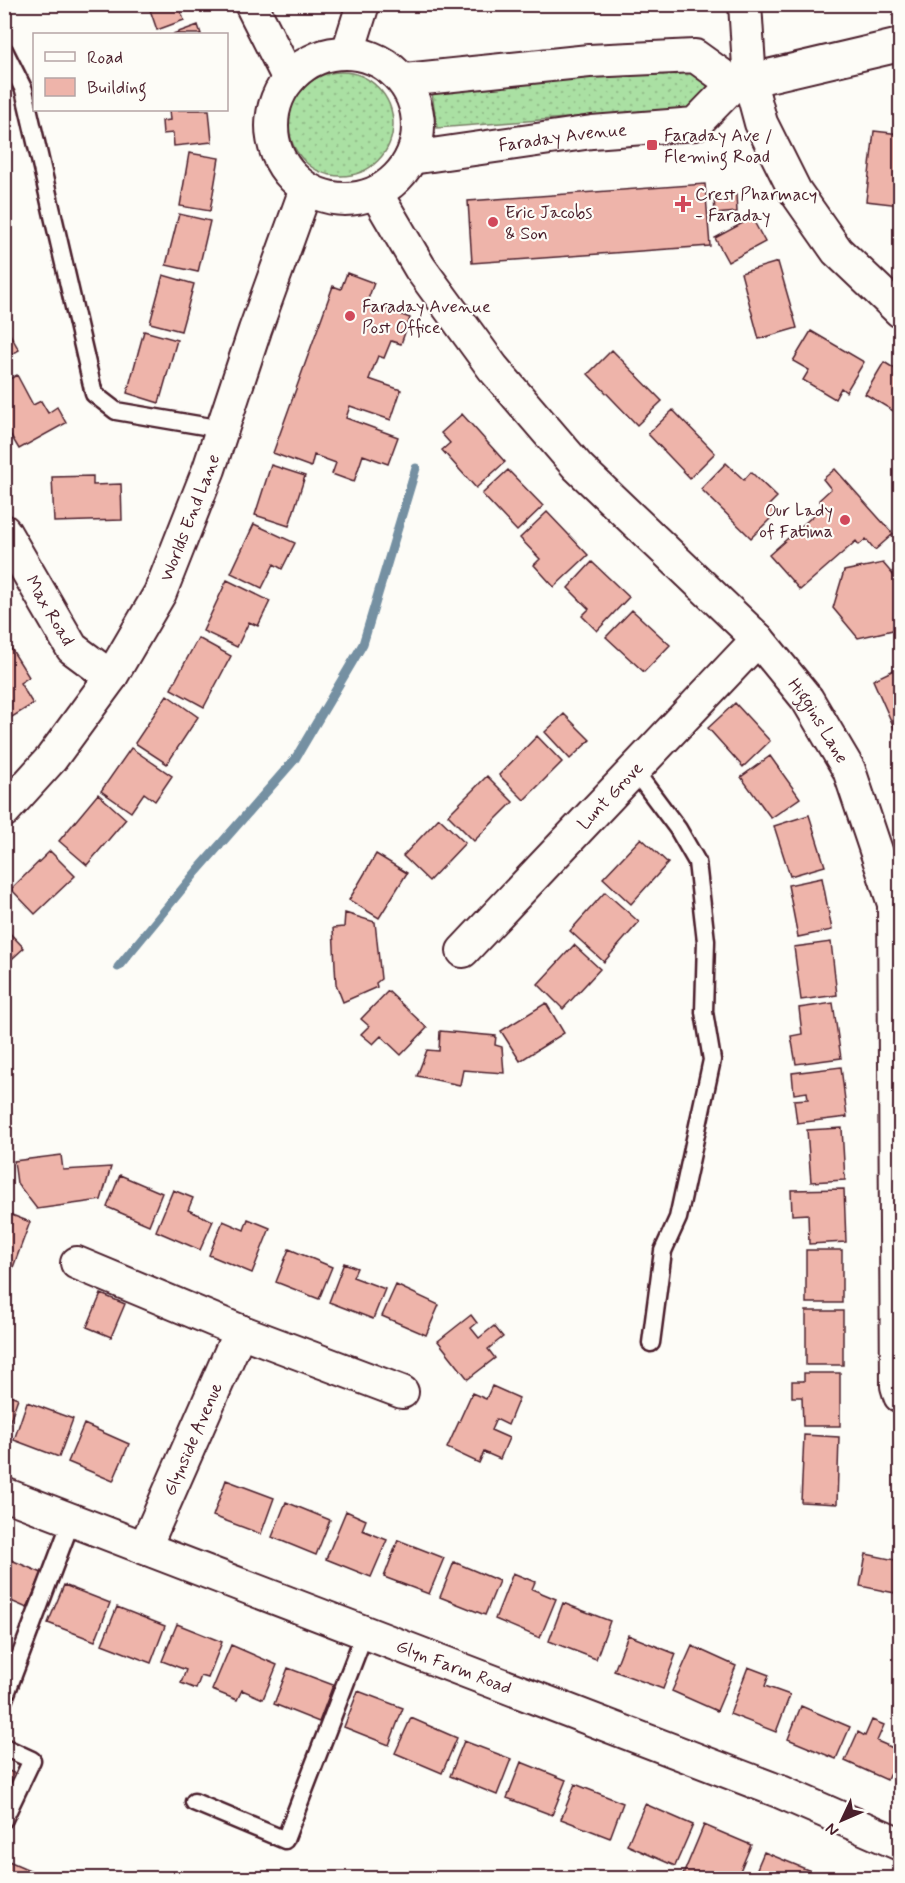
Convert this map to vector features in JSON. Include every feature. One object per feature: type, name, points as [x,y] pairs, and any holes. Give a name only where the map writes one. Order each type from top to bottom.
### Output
[{"type":"street","points":[[251,4],[289,79]]},
{"type":"street","points":[[348,52],[363,4]]},
{"type":"street","points":[[746,4],[742,83],[795,191],[837,251],[900,311]]},
{"type":"street","points":[[405,80],[589,61],[694,56],[742,83],[900,45]]},
{"type":"street","points":[[348,52],[377,60],[405,80],[415,103],[419,122],[417,140],[411,158],[400,175],[376,193],[355,199],[339,199],[306,189],[282,164],[274,145],[272,125],[274,102],[289,79],[307,63],[322,56],[348,52]]},
{"type":"street","name":"Faraday Avenue","points":[[411,158],[592,132],[695,124],[742,83]]},
{"type":"street","name":"Worlds End Lane","points":[[4,811],[51,759],[111,677],[160,593],[222,429],[306,189]]},
{"type":"street","name":"Higgins Lane","points":[[376,193],[420,268],[493,368],[570,458],[758,639],[807,699],[849,770],[897,903],[897,1386],[900,1396]]},
{"type":"street","name":"Max Road","points":[[4,531],[72,648],[111,677]]},
{"type":"street","name":"Lunt Grove","points":[[463,951],[758,639]]},
{"type":"street","points":[[77,1263],[240,1331],[402,1392]]},
{"type":"street","name":"Glynside Avenue","points":[[146,1547],[240,1331]]},
{"type":"street","name":"Glyn Farm Road","points":[[4,1494],[782,1791],[900,1844]]},
{"type":"lane","points":[[4,50],[24,90],[94,394],[116,411],[222,429]]},
{"type":"lane","points":[[634,770],[678,829],[697,862],[706,940],[704,1012],[712,1060],[678,1218],[663,1251],[651,1343]]},
{"type":"lane","points":[[4,1699],[72,1520]]},
{"type":"lane","points":[[194,1802],[285,1840],[365,1632]]},
{"type":"lane","points":[[4,1747],[32,1760],[4,1819]]},
{"type":"green space","points":[[700,71],[716,80],[697,108],[437,128],[431,86]]},
{"type":"green space","points":[[341,72],[361,76],[378,87],[389,104],[393,124],[389,144],[378,161],[361,172],[341,176],[321,172],[304,161],[293,144],[289,124],[293,104],[304,87],[321,76]]},
{"type":"building","points":[[148,4],[178,4],[184,20],[157,30]]},
{"type":"building","points":[[198,25],[201,33],[176,33]]},
{"type":"building","points":[[169,111],[209,111],[212,142],[174,146],[173,133],[163,134],[162,121],[170,120]]},
{"type":"building","points":[[874,131],[900,134],[900,205],[866,201]]},
{"type":"building","points":[[189,153],[219,158],[210,211],[180,206]]},
{"type":"building","points":[[705,184],[710,246],[472,263],[468,201]]},
{"type":"building","points":[[736,194],[737,212],[715,214],[714,196]]},
{"type":"building","points":[[179,214],[210,221],[198,272],[166,265]]},
{"type":"building","points":[[752,218],[765,242],[728,262],[715,238]]},
{"type":"building","points":[[778,262],[797,328],[759,339],[741,273]]},
{"type":"building","points":[[347,273],[374,283],[367,302],[410,318],[401,344],[391,341],[384,358],[378,356],[369,379],[401,390],[391,420],[350,406],[346,418],[398,437],[388,464],[363,455],[354,482],[332,474],[336,463],[314,455],[311,467],[273,453],[333,286],[341,289]]},
{"type":"building","points":[[163,275],[194,284],[181,331],[150,323]]},
{"type":"building","points":[[7,329],[19,350],[4,359],[4,331]]},
{"type":"building","points":[[144,331],[177,340],[159,403],[127,393]]},
{"type":"building","points":[[811,331],[864,362],[846,392],[841,388],[835,399],[803,380],[809,370],[793,361]]},
{"type":"building","points":[[612,350],[662,401],[637,425],[588,374]]},
{"type":"building","points":[[884,362],[900,372],[900,415],[865,394]]},
{"type":"building","points":[[17,375],[33,405],[41,401],[48,413],[57,407],[66,423],[19,449],[4,424],[4,382]]},
{"type":"building","points":[[673,410],[715,453],[690,478],[648,434]]},
{"type":"building","points":[[462,414],[505,462],[476,488],[442,450],[450,443],[441,433]]},
{"type":"building","points":[[726,463],[744,480],[751,472],[777,497],[769,505],[776,513],[751,538],[701,489]]},
{"type":"building","points":[[271,465],[305,476],[289,526],[255,515]]},
{"type":"building","name":"Our Lady of Fatima","points":[[835,469],[893,534],[875,550],[866,539],[859,545],[856,541],[800,590],[769,555],[824,506],[819,500],[831,489],[823,479]]},
{"type":"building","points":[[508,470],[543,506],[517,531],[482,494]]},
{"type":"building","points":[[93,476],[93,485],[121,484],[122,520],[54,522],[52,477]]},
{"type":"building","points":[[547,512],[588,555],[554,587],[534,565],[540,559],[520,538]]},
{"type":"building","points":[[254,524],[295,543],[282,569],[274,564],[262,588],[231,573]]},
{"type":"building","points":[[592,562],[629,597],[597,631],[582,616],[589,609],[568,588]]},
{"type":"building","points":[[883,563],[900,583],[900,619],[897,629],[858,638],[833,608],[844,571]]},
{"type":"building","points":[[227,580],[270,601],[258,626],[249,622],[237,647],[203,631]]},
{"type":"building","points":[[632,610],[670,645],[644,672],[606,637]]},
{"type":"building","points":[[4,637],[29,677],[20,683],[33,704],[4,722]]},
{"type":"building","points":[[198,638],[231,656],[204,707],[171,689]]},
{"type":"building","points":[[900,667],[900,741],[873,680]]},
{"type":"building","points":[[167,695],[198,717],[167,764],[135,743]]},
{"type":"building","points":[[735,703],[770,741],[743,767],[708,728]]},
{"type":"building","points":[[564,714],[590,740],[570,759],[545,732]]},
{"type":"building","points":[[537,736],[562,762],[524,800],[499,775]]},
{"type":"building","points":[[131,748],[172,776],[155,801],[144,793],[131,812],[101,791]]},
{"type":"building","points":[[770,756],[800,798],[771,818],[741,777]]},
{"type":"building","points":[[487,776],[513,802],[474,841],[448,815]]},
{"type":"building","points":[[98,794],[126,819],[87,865],[59,841]]},
{"type":"building","points":[[809,815],[825,866],[790,876],[774,826]]},
{"type":"building","points":[[439,818],[465,843],[429,881],[403,856]]},
{"type":"building","points":[[641,838],[668,863],[631,904],[603,878]]},
{"type":"building","points":[[50,851],[75,876],[35,914],[11,889]]},
{"type":"building","points":[[376,854],[407,873],[379,918],[349,900]]},
{"type":"building","points":[[822,878],[832,930],[798,937],[788,885]]},
{"type":"building","points":[[605,892],[639,922],[604,962],[570,931]]},
{"type":"building","points":[[345,913],[375,922],[381,979],[376,983],[377,987],[343,1002],[336,984],[333,928],[344,927]]},
{"type":"building","points":[[4,927],[24,948],[4,966]]},
{"type":"building","points":[[831,942],[837,995],[801,1000],[794,947]]},
{"type":"building","points":[[574,945],[600,969],[563,1009],[538,984]]},
{"type":"building","points":[[388,991],[427,1028],[401,1055],[381,1036],[373,1044],[361,1034],[369,1026],[361,1019]]},
{"type":"building","points":[[546,1003],[564,1033],[520,1061],[501,1031]]},
{"type":"building","points":[[833,1003],[841,1058],[796,1064],[791,1036],[802,1034],[799,1008]]},
{"type":"building","points":[[440,1031],[496,1036],[495,1045],[502,1047],[504,1073],[463,1070],[460,1085],[417,1076],[427,1050],[439,1051]]},
{"type":"building","points":[[841,1067],[847,1117],[797,1123],[794,1100],[808,1099],[807,1092],[794,1094],[792,1073]]},
{"type":"building","points":[[842,1128],[845,1180],[811,1182],[807,1130]]},
{"type":"building","points":[[61,1155],[63,1170],[111,1167],[101,1200],[37,1209],[17,1183],[14,1161]]},
{"type":"building","points":[[120,1175],[162,1193],[149,1225],[107,1207]]},
{"type":"building","points":[[844,1189],[846,1242],[809,1244],[808,1214],[792,1215],[791,1190]]},
{"type":"building","points":[[173,1190],[193,1198],[188,1210],[213,1221],[200,1250],[156,1231]]},
{"type":"building","points":[[4,1212],[30,1222],[12,1270],[4,1268]]},
{"type":"building","points":[[248,1219],[270,1228],[252,1273],[209,1255],[223,1221],[244,1230]]},
{"type":"building","points":[[289,1249],[332,1267],[319,1299],[276,1282]]},
{"type":"building","points":[[806,1250],[842,1250],[842,1303],[806,1303]]},
{"type":"building","points":[[344,1263],[357,1268],[353,1277],[385,1289],[373,1319],[329,1302]]},
{"type":"building","points":[[396,1285],[439,1305],[426,1335],[382,1316]]},
{"type":"building","points":[[101,1294],[125,1304],[111,1337],[87,1327]]},
{"type":"building","points":[[806,1311],[843,1311],[843,1365],[806,1365]]},
{"type":"building","points":[[471,1315],[477,1323],[471,1328],[479,1338],[494,1326],[503,1337],[488,1349],[495,1358],[468,1379],[438,1341]]},
{"type":"building","points":[[804,1373],[840,1373],[840,1426],[803,1426],[802,1397],[792,1397],[792,1381],[804,1381]]},
{"type":"building","points":[[492,1386],[519,1398],[508,1425],[496,1419],[491,1430],[509,1438],[500,1459],[484,1452],[479,1463],[447,1448],[472,1393],[486,1399]]},
{"type":"building","points":[[4,1393],[18,1398],[5,1435],[4,1435]]},
{"type":"building","points":[[27,1402],[73,1419],[59,1457],[14,1440]]},
{"type":"building","points":[[84,1424],[129,1444],[113,1481],[68,1462]]},
{"type":"building","points":[[804,1435],[839,1437],[837,1504],[801,1502]]},
{"type":"building","points":[[226,1480],[274,1498],[261,1534],[213,1516]]},
{"type":"building","points":[[286,1502],[330,1520],[316,1555],[272,1537]]},
{"type":"building","points":[[346,1511],[366,1520],[362,1530],[387,1540],[371,1577],[326,1559]]},
{"type":"building","points":[[398,1540],[444,1558],[429,1594],[384,1577]]},
{"type":"building","points":[[866,1554],[900,1561],[900,1594],[860,1586]]},
{"type":"building","points":[[4,1557],[42,1573],[27,1608],[4,1598]]},
{"type":"building","points":[[454,1562],[499,1581],[485,1615],[440,1597]]},
{"type":"building","points":[[513,1573],[535,1582],[532,1589],[556,1599],[540,1638],[495,1619]]},
{"type":"building","points":[[64,1585],[110,1603],[95,1641],[48,1623]]},
{"type":"building","points":[[563,1603],[610,1621],[596,1659],[549,1641]]},
{"type":"building","points":[[117,1607],[165,1626],[151,1663],[102,1644]]},
{"type":"building","points":[[177,1624],[222,1642],[208,1678],[201,1676],[196,1689],[181,1683],[186,1670],[162,1661]]},
{"type":"building","points":[[628,1635],[676,1654],[663,1689],[614,1671]]},
{"type":"building","points":[[231,1645],[277,1665],[263,1699],[242,1690],[237,1700],[212,1690]]},
{"type":"building","points":[[692,1646],[736,1666],[717,1711],[672,1691]]},
{"type":"building","points":[[748,1667],[769,1675],[765,1686],[790,1695],[776,1732],[730,1714]]},
{"type":"building","points":[[288,1668],[333,1685],[319,1722],[274,1704]]},
{"type":"building","points":[[358,1691],[403,1708],[389,1745],[344,1727]]},
{"type":"building","points":[[801,1706],[850,1727],[836,1759],[788,1739]]},
{"type":"building","points":[[411,1718],[457,1738],[442,1773],[395,1753]]},
{"type":"building","points":[[872,1720],[884,1725],[877,1741],[900,1751],[887,1780],[845,1761],[858,1732],[865,1736]]},
{"type":"building","points":[[464,1741],[511,1759],[497,1795],[450,1776]]},
{"type":"building","points":[[521,1762],[566,1780],[552,1815],[507,1798]]},
{"type":"building","points":[[900,1765],[900,1787],[892,1784]]},
{"type":"building","points":[[4,1769],[21,1776],[4,1806]]},
{"type":"building","points":[[575,1784],[623,1803],[610,1838],[561,1819]]},
{"type":"building","points":[[645,1804],[693,1825],[675,1866],[627,1845]]},
{"type":"building","points":[[704,1825],[751,1845],[737,1878],[721,1878],[708,1874],[706,1878],[683,1875]]},
{"type":"building","points":[[764,1852],[813,1872],[811,1878],[753,1878]]},
{"type":"building","points":[[4,1859],[48,1878],[4,1878]]},
{"type":"waterway","points":[[118,967],[197,871],[295,759],[363,644],[416,468]]},
{"type":"place","name":"Faraday Ave / Fleming Road","points":[[652,145]]},
{"type":"place","name":"Crest Pharmacy - Faraday","points":[[683,204]]},
{"type":"place","name":"Eric Jacobs & Son","points":[[493,222]]},
{"type":"place","name":"Faraday Avenue Post Office","points":[[350,316]]},
{"type":"place","name":"Our Lady of Fatima","points":[[845,520]]}]
